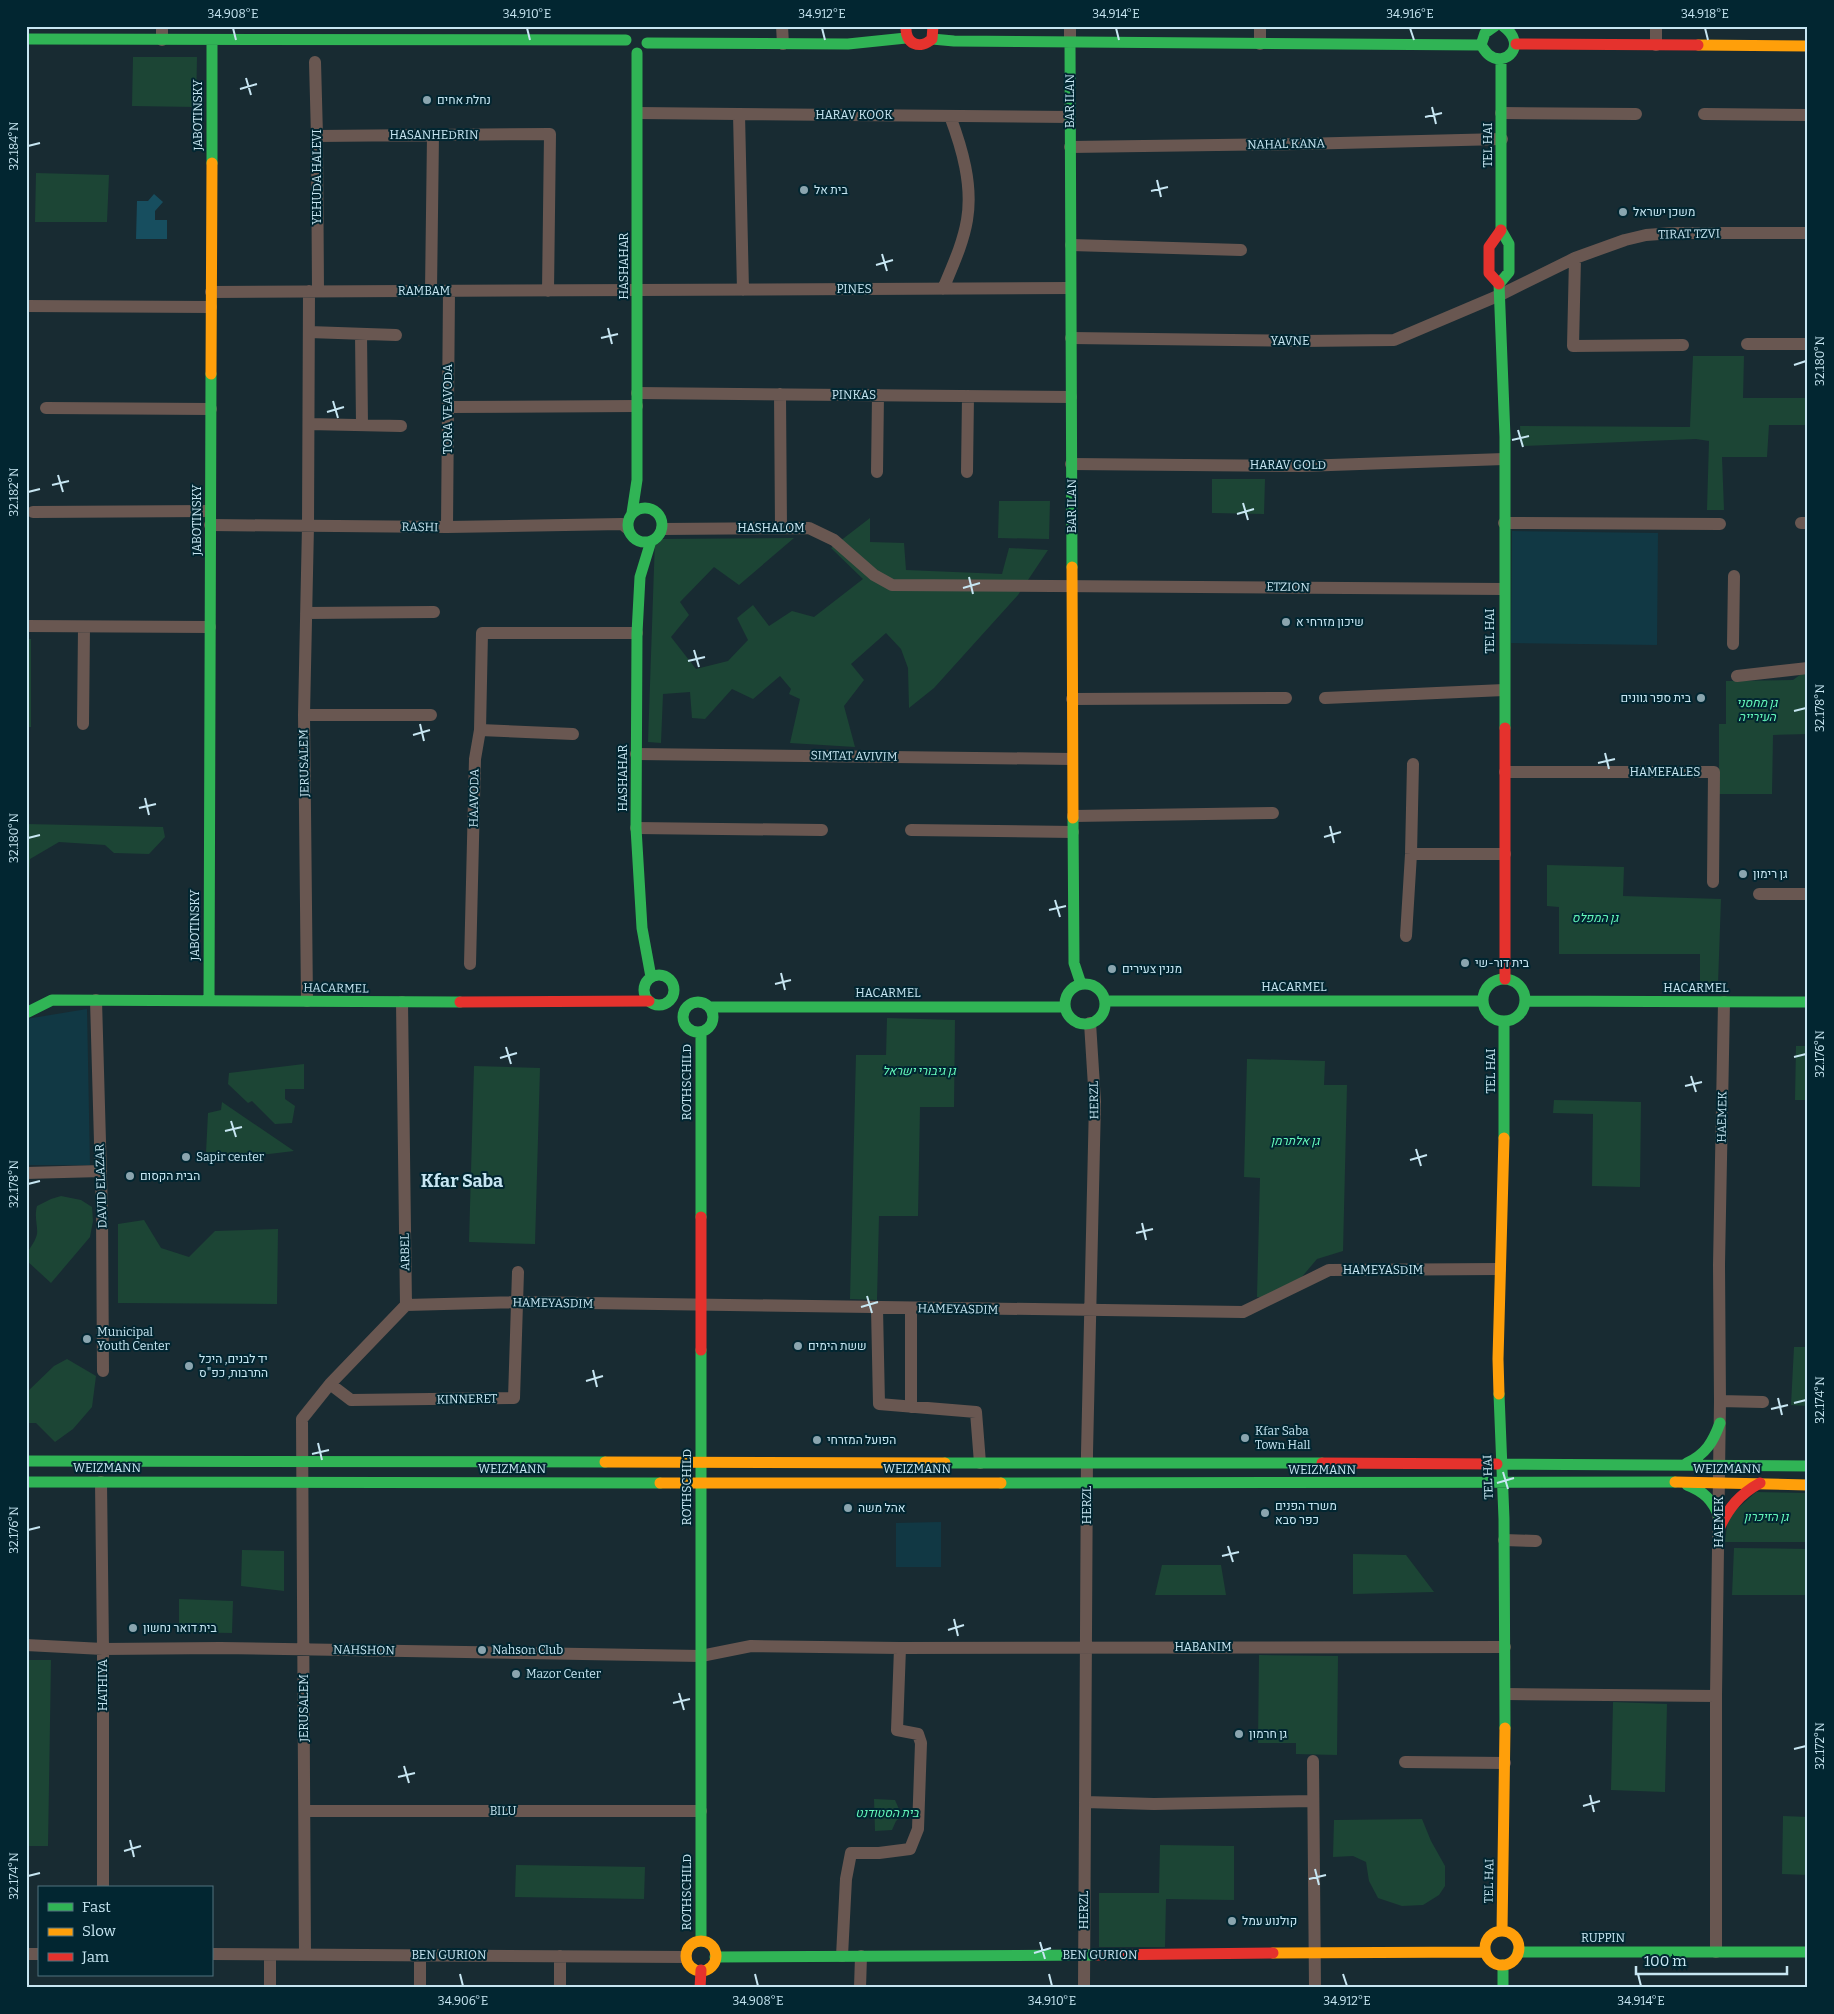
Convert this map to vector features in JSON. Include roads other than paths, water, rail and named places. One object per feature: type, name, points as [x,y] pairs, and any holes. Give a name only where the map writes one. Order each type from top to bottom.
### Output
[{"type":"street","points":[[162,26],[162,40]]},
{"type":"street","points":[[782,26],[783,44]]},
{"type":"street","points":[[642,36],[643,51],[638,53],[628,50],[626,40],[629,34],[783,44],[848,44],[906,32],[912,44],[921,46],[932,38],[933,26]]},
{"type":"street","name":"BAR ILAN","points":[[1070,26],[1074,962],[1081,984]]},
{"type":"street","points":[[1260,26],[1260,44]]},
{"type":"street","points":[[1495,26],[1487,30],[1481,46],[1486,55],[1501,60],[1511,54],[1516,44],[1512,33],[1503,26]]},
{"type":"street","points":[[1656,26],[1656,45]]},
{"type":"street","points":[[932,38],[954,41],[1481,46]]},
{"type":"street","points":[[26,39],[626,40]]},
{"type":"street","name":"JABOTINSKY","points":[[209,1000],[212,40]]},
{"type":"street","points":[[1516,44],[1808,46]]},
{"type":"street","name":"HASHAHAR","points":[[632,513],[637,480],[638,53]]},
{"type":"street","name":"TEL HAI","points":[[1501,60],[1501,230],[1509,244],[1509,272],[1500,290],[1505,437],[1505,979]]},
{"type":"street","name":"YEHUDA HALEVI","points":[[309,424],[309,332],[314,291],[318,136],[315,62]]},
{"type":"street","name":"HARAV KOOK","points":[[638,113],[1070,117]]},
{"type":"street","points":[[1501,113],[1636,114]]},
{"type":"street","points":[[738,114],[743,290]]},
{"type":"street","points":[[1704,114],[1808,115]]},
{"type":"street","points":[[943,289],[959,250],[967,221],[968,201],[966,172],[960,142],[950,116]]},
{"type":"street","name":"HASANHEDRIN","points":[[318,136],[550,134],[548,291]]},
{"type":"street","points":[[431,291],[433,135]]},
{"type":"street","name":"NAHAL KANA","points":[[1070,147],[1502,139]]},
{"type":"street","name":"TEL HAI","points":[[1500,290],[1489,273],[1489,247],[1501,230]]},
{"type":"street","name":"TIRAT TZVI","points":[[1500,290],[1575,258],[1625,240],[1646,235],[1673,233],[1808,233]]},
{"type":"street","points":[[1071,245],[1240,250]]},
{"type":"street","points":[[1575,258],[1573,346],[1684,345]]},
{"type":"street","name":"PINES","points":[[637,291],[1070,288]]},
{"type":"street","name":"YAVNE","points":[[1071,338],[1301,341],[1394,340],[1500,290]]},
{"type":"street","name":"TORA VEAVODA","points":[[447,527],[449,291]]},
{"type":"street","name":"RAMBAM","points":[[211,292],[637,291]]},
{"type":"street","points":[[26,306],[211,307]]},
{"type":"street","points":[[309,332],[396,335]]},
{"type":"street","points":[[361,334],[362,425]]},
{"type":"street","points":[[1747,344],[1808,344]]},
{"type":"street","points":[[780,394],[781,528]]},
{"type":"street","name":"PINKAS","points":[[448,406],[780,394],[1071,397]]},
{"type":"street","points":[[877,472],[878,395]]},
{"type":"street","points":[[967,472],[968,396]]},
{"type":"street","points":[[46,408],[211,409]]},
{"type":"street","points":[[309,424],[401,426]]},
{"type":"street","name":"JERUSALEM","points":[[307,1001],[304,715],[309,424]]},
{"type":"street","name":"HARAV GOLD","points":[[1071,464],[1302,466],[1504,459]]},
{"type":"street","name":"HASHAHAR","points":[[637,480],[650,508]]},
{"type":"street","points":[[639,508],[650,508],[659,514],[662,529],[652,541],[642,542],[630,533],[628,520],[632,513],[639,508]]},
{"type":"street","points":[[33,512],[210,511]]},
{"type":"street","points":[[1504,523],[1720,524]]},
{"type":"street","name":"RASHI","points":[[210,525],[447,527],[622,524],[630,533]]},
{"type":"street","name":"HASHALOM","points":[[662,529],[809,528],[834,540],[874,575],[892,585],[1072,586]]},
{"type":"street","name":"HASHAHAR","points":[[630,533],[640,578]]},
{"type":"street","name":"HASHAHAR","points":[[651,977],[642,928],[636,828],[636,754],[637,633],[640,578],[652,541]]},
{"type":"street","points":[[1733,644],[1734,576]]},
{"type":"street","name":"ETZION","points":[[1072,586],[1504,589]]},
{"type":"street","points":[[306,613],[434,612]]},
{"type":"street","points":[[26,626],[210,627]]},
{"type":"street","points":[[83,724],[84,626]]},
{"type":"street","name":"HAAVODA","points":[[470,964],[475,759],[480,730],[482,633],[637,633]]},
{"type":"street","points":[[1737,676],[1808,668]]},
{"type":"street","points":[[1325,698],[1504,690]]},
{"type":"street","points":[[1072,698],[1286,698]]},
{"type":"street","points":[[304,715],[431,715]]},
{"type":"street","points":[[480,730],[573,734]]},
{"type":"street","name":"SIMTAT AVIVIM","points":[[636,754],[1072,759]]},
{"type":"street","points":[[1406,936],[1411,854],[1413,764]]},
{"type":"street","name":"HAMEFALES","points":[[1505,772],[1714,772],[1713,882]]},
{"type":"street","points":[[1073,816],[1273,813]]},
{"type":"street","points":[[636,828],[822,830]]},
{"type":"street","points":[[911,830],[1073,832]]},
{"type":"street","points":[[1411,854],[1505,854]]},
{"type":"street","points":[[1759,894],[1808,894]]},
{"type":"street","points":[[683,1017],[662,1005],[649,1001],[644,989],[645,984],[651,977],[663,976],[672,982],[674,987],[696,1002],[706,1004],[710,1008],[713,1020],[708,1029],[701,1032],[696,1032],[687,1027],[683,1017],[685,1009],[696,1002]]},
{"type":"street","points":[[1505,979],[1513,981],[1520,986],[1524,993],[1525,1001],[1521,1012],[1516,1017],[1504,1021],[1498,1020],[1487,1013],[1483,1001],[1487,988],[1498,980],[1505,979]]},
{"type":"street","points":[[1081,984],[1094,986],[1103,995],[1105,1001],[1102,1015],[1090,1023],[1077,1022],[1067,1013],[1065,1006],[1069,992],[1081,984]]},
{"type":"street","points":[[662,1005],[671,999],[674,987]]},
{"type":"street","name":"HACARMEL","points":[[26,1012],[52,1000],[649,1001]]},
{"type":"street","name":"DAVID ELAZAR","points":[[96,1000],[104,1281],[103,1371]]},
{"type":"street","name":"HACARMEL","points":[[1105,1001],[1483,1001]]},
{"type":"street","name":"HACARMEL","points":[[1525,1001],[1808,1002]]},
{"type":"street","name":"ARBEL","points":[[402,1002],[406,1305]]},
{"type":"street","name":"HAEMEK","points":[[1716,1952],[1716,1696],[1720,1423],[1719,1265],[1724,1002]]},
{"type":"street","name":"HACARMEL","points":[[710,1008],[1065,1006]]},
{"type":"street","name":"TEL HAI","points":[[1502,1932],[1506,1694],[1504,1520],[1500,1464],[1498,1359],[1504,1107],[1504,1021]]},
{"type":"street","name":"HERZL","points":[[1084,1988],[1087,1463],[1095,1102],[1090,1023]]},
{"type":"street","name":"ROTHSCHILD","points":[[701,1032],[701,1941]]},
{"type":"street","points":[[26,1173],[101,1171]]},
{"type":"street","name":"HAMEYASDIM","points":[[406,1305],[517,1302],[1090,1312],[1243,1312],[1329,1270],[1500,1269]]},
{"type":"street","name":"KINNERET","points":[[330,1384],[351,1400],[514,1398],[518,1272]]},
{"type":"street","points":[[302,1462],[302,1419],[330,1384],[406,1305]]},
{"type":"street","points":[[877,1308],[879,1404],[976,1412],[980,1463]]},
{"type":"street","points":[[911,1309],[911,1407]]},
{"type":"street","points":[[1720,1401],[1763,1402]]},
{"type":"street","points":[[1683,1464],[1704,1454],[1711,1446],[1720,1423]]},
{"type":"street","points":[[1484,1464],[1500,1441]]},
{"type":"street","name":"WEIZMANN","points":[[26,1461],[1719,1464],[1808,1466]]},
{"type":"street","name":"JERUSALEM","points":[[302,1462],[305,1955]]},
{"type":"street","name":"WEIZMANN","points":[[26,1482],[1719,1482],[1808,1485]]},
{"type":"street","name":"HATHIYA","points":[[101,1482],[103,1886]]},
{"type":"street","points":[[1504,1520],[1507,1506],[1515,1492],[1535,1483]]},
{"type":"street","points":[[1681,1483],[1705,1494],[1713,1501],[1719,1523]]},
{"type":"street","points":[[1719,1523],[1740,1495],[1760,1483]]},
{"type":"street","points":[[1504,1540],[1536,1541]]},
{"type":"street","name":"NAHSHON","points":[[26,1645],[103,1649],[304,1649],[701,1656],[751,1646],[900,1648]]},
{"type":"street","name":"HABANIM","points":[[900,1648],[1505,1647]]},
{"type":"street","points":[[842,1956],[846,1879],[851,1853],[879,1853],[910,1849],[918,1829],[921,1743],[918,1734],[898,1730],[900,1648]]},
{"type":"street","points":[[1506,1694],[1716,1696]]},
{"type":"street","points":[[1313,1761],[1315,1988]]},
{"type":"street","points":[[1405,1762],[1505,1763]]},
{"type":"street","points":[[1085,1802],[1154,1804],[1313,1801]]},
{"type":"street","name":"BILU","points":[[305,1811],[701,1811]]},
{"type":"street","points":[[1496,1932],[1513,1936],[1517,1940],[1518,1952],[1513,1960],[1503,1965],[1492,1962],[1485,1952],[1487,1940],[1496,1932]]},
{"type":"street","points":[[701,1941],[712,1946],[715,1957],[713,1964],[708,1969],[701,1970],[690,1966],[686,1957],[689,1947],[701,1941]]},
{"type":"street","name":"BEN GURION","points":[[715,1957],[1485,1952]]},
{"type":"street","name":"RUPPIN","points":[[1518,1952],[1808,1952]]},
{"type":"street","name":"BEN GURION","points":[[212,1954],[686,1957]]},
{"type":"street","points":[[270,1955],[270,1988]]},
{"type":"street","points":[[420,1955],[420,1988]]},
{"type":"street","points":[[560,1956],[560,1988]]},
{"type":"street","points":[[860,1988],[861,1956]]},
{"type":"street","points":[[1503,1965],[1503,1988]]},
{"type":"street","points":[[700,1988],[701,1970]]},
{"type":"place","name":"נחלת אחים","points":[[427,100]]},
{"type":"place","name":"בית אל","points":[[804,190]]},
{"type":"place","name":"משכן ישראל","points":[[1623,212]]},
{"type":"place","name":"שיכון מזרחי א","points":[[1286,622]]},
{"type":"place","name":"בית ספר גוונים","points":[[1701,698]]},
{"type":"place","name":"גן רימון","points":[[1743,874]]},
{"type":"place","name":"בית דור-שי","points":[[1465,963]]},
{"type":"place","name":"מננין צעירים","points":[[1112,969]]},
{"type":"place","name":"Sapir center","points":[[186,1157]]},
{"type":"place","name":"הבית הקסום","points":[[130,1176]]},
{"type":"place","name":"Municipal Youth Center","points":[[87,1339]]},
{"type":"place","name":"ששת הימים","points":[[798,1346]]},
{"type":"place","name":"יד לבנים, היכל התרבות, כפ\"ס","points":[[189,1366]]},
{"type":"place","name":"Kfar Saba Town Hall","points":[[1245,1438]]},
{"type":"place","name":"הפועל המזרחי","points":[[817,1440]]},
{"type":"place","name":"אהל משה","points":[[848,1508]]},
{"type":"place","name":"משרד הפנים כפר סבא","points":[[1265,1513]]},
{"type":"place","name":"בית דואר נחשון","points":[[133,1628]]},
{"type":"place","name":"Nahson Club","points":[[482,1650]]},
{"type":"place","name":"Mazor Center","points":[[516,1674]]},
{"type":"place","name":"גן חרמון","points":[[1239,1734]]},
{"type":"place","name":"קולנוע עמל","points":[[1232,1921]]},
{"type":"district","name":"Kfar Saba","points":[[462,1181]]},
{"type":"park label","name":"גן מחסני העירייה","points":[[1757,710]]},
{"type":"park label","name":"גן המפלס","points":[[1595,918]]},
{"type":"park label","name":"גן גיבורי ישראל","points":[[919,1071]]},
{"type":"park label","name":"גן אלתרמן","points":[[1295,1141]]},
{"type":"park label","name":"גן הזיכרון","points":[[1766,1517]]},
{"type":"park label","name":"בית הסטודנט","points":[[887,1813]]}]
